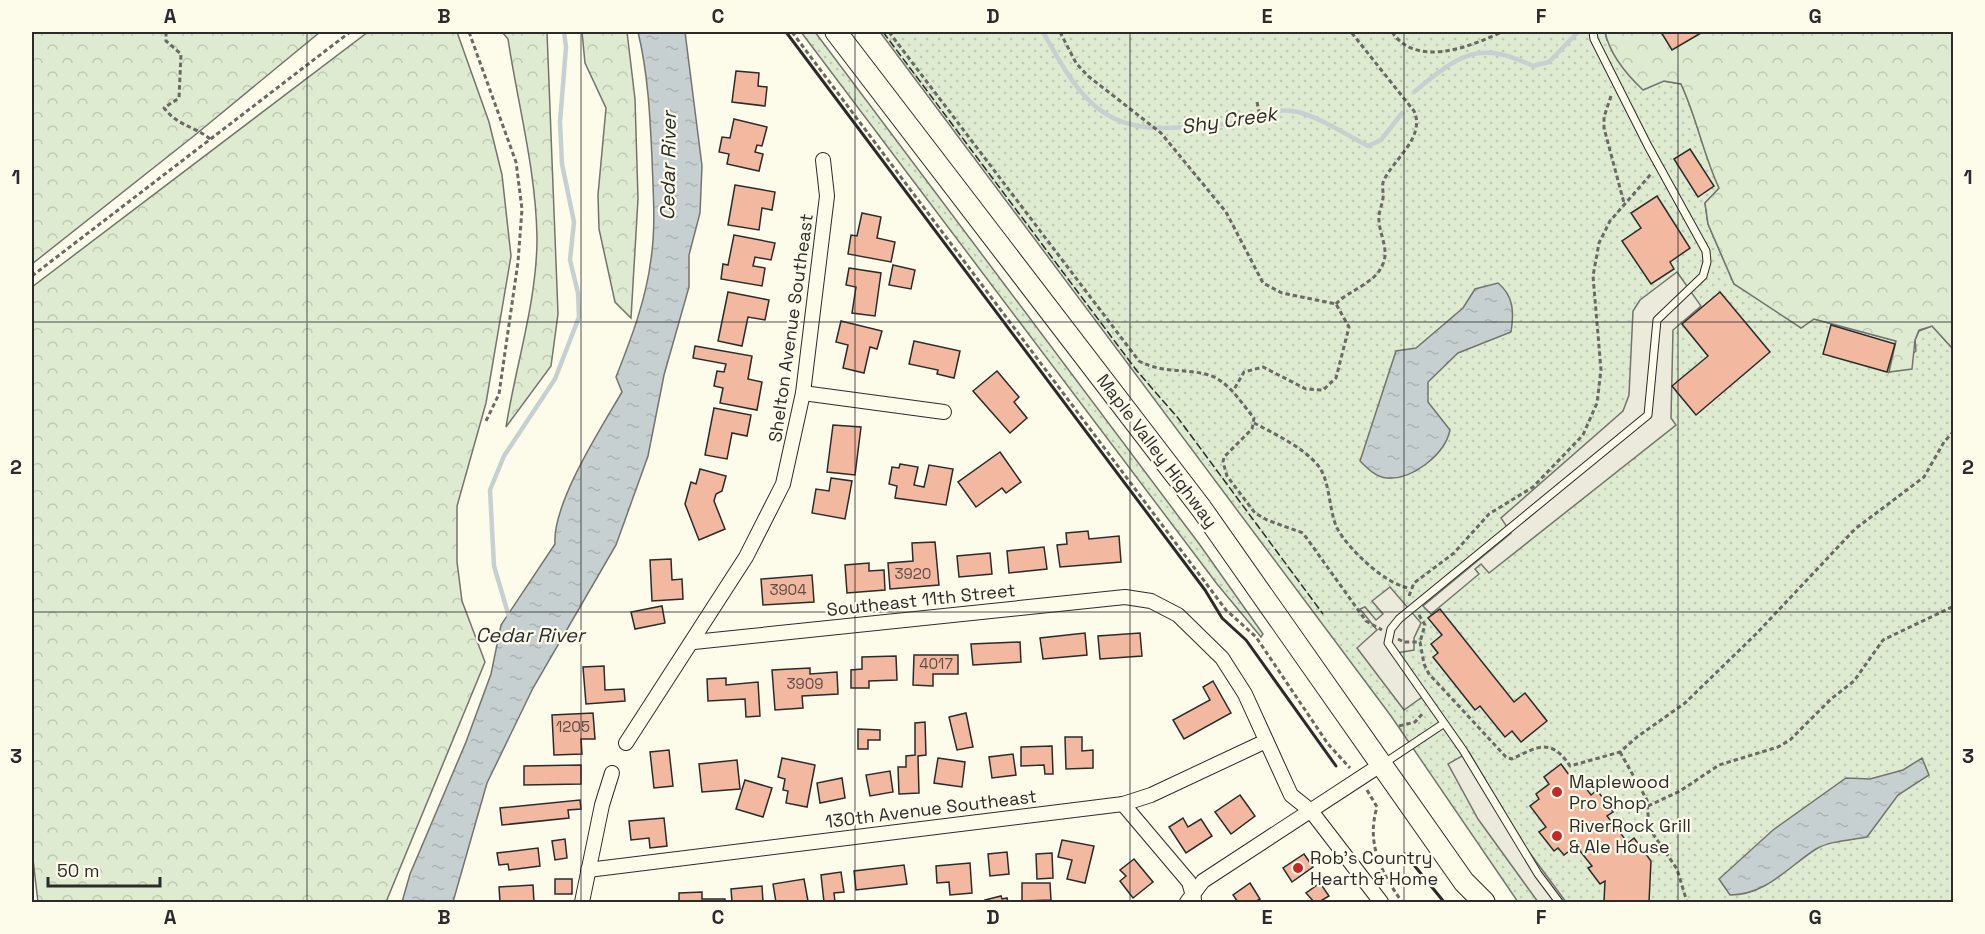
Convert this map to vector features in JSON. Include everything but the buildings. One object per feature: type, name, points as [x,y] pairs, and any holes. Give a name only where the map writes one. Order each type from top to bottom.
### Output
[{"type":"main road","name":"Maple Valley Highway","points":[[836,32],[1201,508],[1464,882],[1484,903]]},
{"type":"main road","name":"Maple Valley Highway","points":[[1464,882],[1473,903]]},
{"type":"street","name":"Shelton Avenue Southeast","points":[[626,743],[694,642],[746,557],[783,484],[803,393],[827,196],[823,160]]},
{"type":"street","points":[[803,393],[944,412]]},
{"type":"street","name":"Southeast 11th Street","points":[[694,642],[1125,597],[1151,601],[1178,615],[1222,658],[1245,694],[1266,741]]},
{"type":"street","points":[[1266,741],[1291,795],[1311,811],[1382,903]]},
{"type":"street","name":"130th Avenue Southeast","points":[[588,870],[1123,804],[1151,795],[1266,741]]},
{"type":"street","points":[[1192,900],[1203,881],[1382,764]]},
{"type":"street","points":[[582,903],[612,773]]},
{"type":"street","points":[[1123,804],[1189,882],[1192,900]]},
{"type":"lane","points":[[1559,903],[1538,874],[1463,750],[1393,654],[1388,643],[1388,634],[1399,619],[1648,415],[1657,320],[1703,276],[1707,262],[1706,251],[1616,83],[1594,39],[1593,32]]},
{"type":"lane","points":[[1382,764],[1443,724]]},
{"type":"path","points":[[166,32],[166,41],[181,54],[179,98],[164,108],[184,127],[200,131],[210,139]]},
{"type":"path","points":[[32,276],[350,32]]},
{"type":"path","points":[[469,32],[516,162],[522,209],[518,262],[499,394],[486,421]]},
{"type":"path","points":[[792,32],[1226,610],[1256,637],[1328,744],[1359,779],[1377,807],[1372,832],[1376,858],[1402,903]]},
{"type":"path","points":[[890,32],[1139,361],[1160,371],[1212,377],[1233,392],[1254,418],[1254,423],[1224,457],[1223,468],[1255,513],[1267,520],[1303,533],[1366,621],[1404,642],[1420,642]]},
{"type":"path","points":[[1060,32],[1076,63],[1088,76],[1161,133],[1226,212],[1263,283],[1282,293],[1336,304]]},
{"type":"path","points":[[1336,304],[1351,290],[1375,277],[1384,263],[1384,246],[1379,221],[1383,201],[1383,183],[1401,159],[1412,137],[1417,118],[1414,111],[1351,32]]},
{"type":"path","points":[[1392,32],[1403,43],[1433,52],[1458,51],[1502,32]]},
{"type":"path","points":[[1616,83],[1604,117],[1604,128],[1624,203]]},
{"type":"path","points":[[1257,102],[1261,122]]},
{"type":"path","points":[[1254,423],[1317,464],[1325,481],[1338,530],[1385,579],[1400,587],[1410,588],[1454,553],[1489,514],[1533,487],[1583,435],[1597,403],[1601,370],[1593,276],[1603,231],[1624,203],[1659,166]]},
{"type":"path","points":[[1233,392],[1244,372],[1263,367],[1306,389],[1323,390],[1330,385],[1336,378],[1341,353],[1349,331],[1336,304]]},
{"type":"path","points":[[1410,588],[1409,598],[1413,608],[1425,625],[1420,642],[1424,664],[1429,674],[1506,757],[1512,759],[1539,746],[1547,746],[1564,756],[1570,766],[1620,752],[1685,703],[1756,634],[1855,529],[1923,477],[1953,431]]},
{"type":"path","points":[[1648,806],[1680,791],[1719,765],[1778,747],[1790,740],[1831,699],[1854,681],[1883,640],[1953,606]]},
{"type":"path","points":[[1620,752],[1648,806],[1649,828],[1677,869],[1687,903]]},
{"type":"green space","points":[[32,32],[320,32],[32,264]]},
{"type":"green space","points":[[368,32],[457,32],[489,122],[502,175],[511,256],[486,403],[457,506],[457,562],[462,601],[485,662],[386,902],[38,902],[32,851],[32,287]]},
{"type":"green space","points":[[502,32],[547,32],[558,314],[551,366],[506,427],[534,285],[537,238],[526,138],[508,39]]},
{"type":"green space","points":[[582,32],[627,32],[635,99],[638,199],[631,318],[615,302],[599,229],[598,195],[606,108],[585,63]]},
{"type":"green space","points":[[801,32],[815,32],[1200,545],[1263,634],[1261,637],[1217,584]]},
{"type":"green space","points":[[880,32],[1605,32],[1607,40],[1664,81],[1681,84],[1720,188],[1705,203],[1708,224],[1734,284],[1807,322],[1814,319],[1896,341],[1889,372],[1916,351],[1915,340],[1919,331],[1932,326],[1953,349],[1953,902],[1518,902],[1391,716]]},
{"type":"green space","points":[[1605,32],[1953,32],[1953,349],[1932,326],[1919,330],[1915,340],[1912,369],[1889,372],[1896,341],[1814,319],[1801,328],[1734,284],[1708,224],[1705,203],[1719,188],[1681,84],[1664,81],[1643,90],[1619,64]]},
{"type":"shaded area","points":[[1677,272],[1701,306],[1673,330],[1671,418],[1676,425],[1489,573],[1481,564],[1475,569],[1479,574],[1431,614],[1423,606],[1511,533],[1501,518],[1623,411],[1629,395],[1633,311],[1640,300]]},
{"type":"shaded area","points":[[1390,587],[1421,623],[1414,638],[1414,650],[1396,653],[1425,695],[1404,710],[1357,648],[1377,630],[1360,609],[1365,607],[1376,620],[1383,614],[1372,601]]},
{"type":"shaded area","points":[[1469,752],[1518,837],[1566,902],[1538,902],[1478,819],[1448,764]]},
{"type":"water","name":"Cedar River","points":[[638,32],[685,32],[702,166],[700,213],[689,255],[689,287],[664,375],[648,456],[616,545],[533,688],[487,783],[453,902],[402,902],[410,874],[466,742],[491,674],[501,625],[555,544],[556,527],[569,488],[622,392],[616,377],[642,304],[653,247],[649,110]]},
{"type":"water","points":[[1498,283],[1507,293],[1512,305],[1511,332],[1458,353],[1428,382],[1428,402],[1450,430],[1442,448],[1426,464],[1407,475],[1387,478],[1372,472],[1360,461],[1396,351],[1416,348],[1463,308],[1475,289]]},
{"type":"water","points":[[1922,758],[1929,775],[1898,795],[1867,837],[1821,846],[1776,879],[1743,894],[1730,895],[1719,879],[1773,830],[1846,778],[1870,779],[1903,770]]},
{"type":"waterway","points":[[510,620],[494,566],[490,490],[504,456],[555,379],[579,317],[578,293],[570,260],[574,222],[562,164],[560,122],[566,47],[564,32]]},
{"type":"waterway","name":"Shy Creek","points":[[1043,32],[1082,93],[1096,107],[1113,118],[1133,125],[1156,128],[1214,125],[1281,110],[1298,112],[1315,118],[1368,146],[1381,140],[1402,113]]},
{"type":"waterway","name":"Shy Creek","points":[[1414,92],[1443,69],[1469,55],[1497,54],[1533,66],[1549,62],[1578,32]]},
{"type":"fence","points":[[883,32],[1137,371],[1178,418],[1323,614]]},
{"type":"wall","points":[[786,32],[1205,590],[1222,618],[1246,640],[1336,766]]},
{"type":"wall","points":[[1405,854],[1444,902]]},
{"type":"place","name":"Maplewood Pro Shop","points":[[1557,792]]},
{"type":"place","name":"RiverRock Grill & Ale House","points":[[1557,836]]},
{"type":"place","name":"Rob's Country Hearth & Home","points":[[1298,868]]}]
